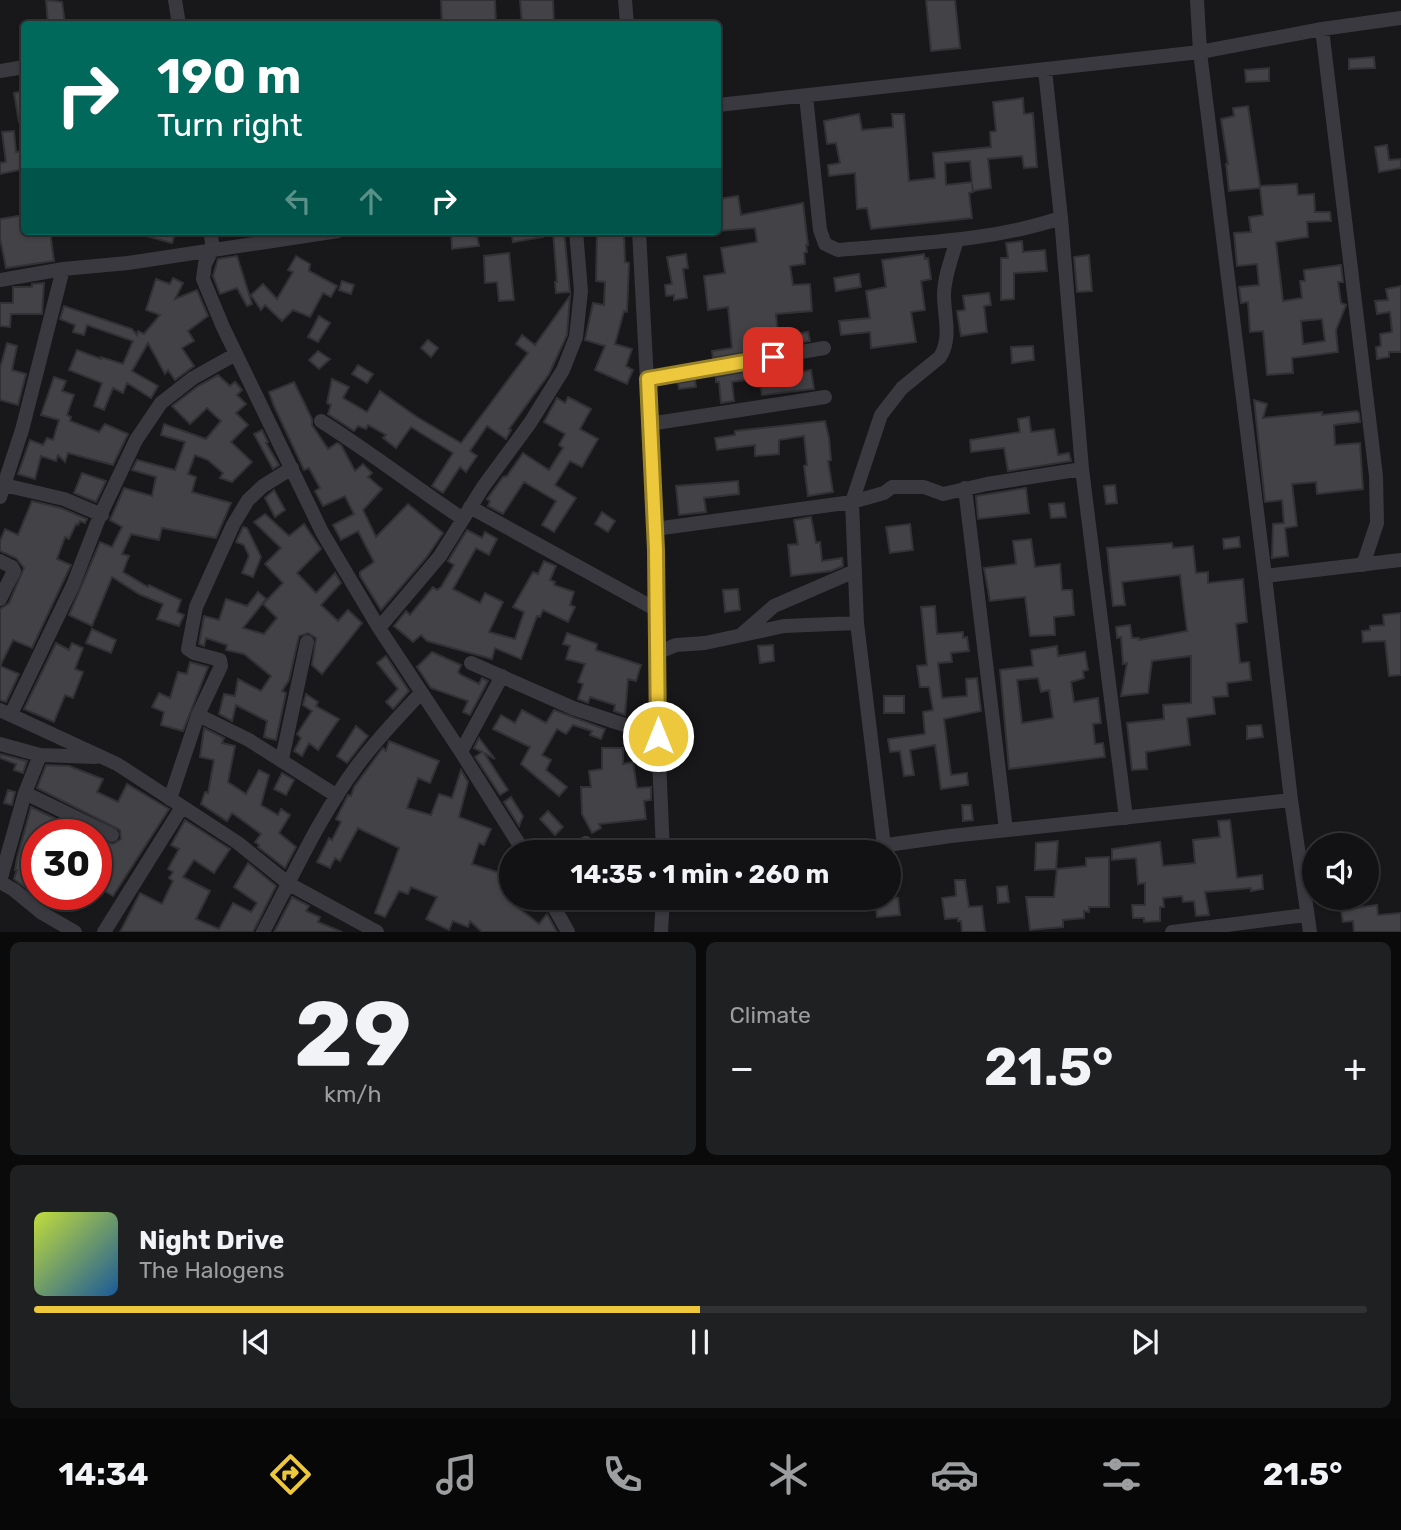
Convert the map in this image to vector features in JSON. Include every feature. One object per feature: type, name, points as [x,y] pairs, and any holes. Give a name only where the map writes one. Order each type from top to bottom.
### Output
[{"type":"street","points":[[175,0],[178,21]]},
{"type":"street","points":[[625,0],[627,21]]},
{"type":"street","points":[[1197,0],[1200,52],[1291,800],[1310,932]]},
{"type":"street","points":[[721,105],[1200,52],[1322,29],[1401,18]]},
{"type":"street","points":[[1322,29],[1376,476],[1377,523],[1363,565]]},
{"type":"street","points":[[0,71],[21,68]]},
{"type":"street","points":[[1045,70],[1061,218],[1082,469],[1126,818]]},
{"type":"street","points":[[806,96],[820,230],[825,244],[838,250],[957,240],[1024,230],[1061,218]]},
{"type":"street","points":[[211,235],[213,248],[205,264],[203,279],[322,532],[379,628],[516,840]]},
{"type":"street","points":[[0,280],[309,235]]},
{"type":"street","points":[[379,628],[440,556],[563,370],[576,337],[581,291],[576,235]]},
{"type":"street","points":[[639,235],[655,529],[662,840]]},
{"type":"street","points":[[883,840],[857,623],[852,502],[881,415],[902,388],[944,351],[947,324],[944,294],[957,240]]},
{"type":"street","points":[[63,269],[2,489],[64,499],[102,515]]},
{"type":"street","points":[[648,379],[824,348]]},
{"type":"street","points":[[236,354],[193,378],[161,403],[136,439],[73,585],[6,712],[143,780],[238,843],[289,884],[377,932]]},
{"type":"street","points":[[649,424],[825,397]]},
{"type":"street","points":[[321,421],[356,443],[392,471],[466,513],[657,610]]},
{"type":"street","points":[[104,932],[176,803],[198,715],[221,666],[220,660],[188,649],[196,607],[233,525],[248,500],[263,486],[292,468]]},
{"type":"street","points":[[655,529],[852,502],[884,493],[892,487],[924,487],[943,494],[1082,469]]},
{"type":"street","points":[[965,488],[1006,830]]},
{"type":"street","points":[[1265,576],[1401,560]]},
{"type":"street","points":[[0,561],[12,567],[13,571],[0,599]]},
{"type":"street","points":[[742,634],[774,606],[855,572]]},
{"type":"street","points":[[659,652],[676,645],[705,643],[784,626],[857,623]]},
{"type":"street","points":[[282,760],[307,642]]},
{"type":"street","points":[[471,663],[573,708],[658,736]]},
{"type":"street","points":[[461,752],[502,676]]},
{"type":"street","points":[[263,932],[337,796],[364,757],[421,693]]},
{"type":"street","points":[[198,715],[282,760],[337,796]]},
{"type":"street","points":[[0,744],[40,755],[103,758]]},
{"type":"street","points":[[40,755],[25,793],[0,882],[43,914],[75,932]]},
{"type":"street","points":[[25,793],[79,819]]},
{"type":"street","points":[[901,843],[1291,800]]},
{"type":"street","points":[[556,910],[568,932]]},
{"type":"street","points":[[662,932],[663,910]]},
{"type":"street","points":[[1172,932],[1306,915]]},
{"type":"building","points":[[46,0],[62,2],[65,21],[48,21]]},
{"type":"building","points":[[441,0],[495,0],[496,21],[442,21]]},
{"type":"building","points":[[520,0],[553,0],[554,21],[522,21]]},
{"type":"building","points":[[926,0],[955,0],[960,48],[931,51]]},
{"type":"building","points":[[1374,57],[1375,68],[1349,69],[1349,59]]},
{"type":"building","points":[[1269,68],[1269,81],[1246,82],[1245,70]]},
{"type":"building","points":[[21,92],[21,122],[19,122],[14,93]]},
{"type":"building","points":[[1023,98],[1024,114],[1033,113],[1037,167],[1024,168],[1022,156],[988,159],[991,188],[973,191],[972,184],[973,192],[969,193],[972,218],[871,229],[867,208],[857,209],[855,173],[829,176],[828,165],[840,163],[836,143],[827,144],[824,121],[859,114],[862,130],[893,127],[892,114],[904,114],[909,181],[935,178],[933,153],[991,147],[990,132],[996,131],[993,102]],"holes":[[[970,161],[972,182],[946,185],[945,163]]]},
{"type":"building","points":[[1248,106],[1260,186],[1297,184],[1298,195],[1314,194],[1315,212],[1330,212],[1331,221],[1307,222],[1308,237],[1276,242],[1283,301],[1302,298],[1300,281],[1305,281],[1304,270],[1341,265],[1343,282],[1338,282],[1341,303],[1346,305],[1336,330],[1338,352],[1292,358],[1293,373],[1267,375],[1263,331],[1250,332],[1248,302],[1241,303],[1239,287],[1259,285],[1257,264],[1237,266],[1234,233],[1251,232],[1249,217],[1263,215],[1260,188],[1229,191],[1221,119],[1234,116],[1233,108]],"holes":[[[1322,319],[1325,341],[1303,344],[1301,321]]]},
{"type":"building","points":[[14,131],[16,152],[21,151],[21,170],[0,174],[0,163],[6,162],[2,132]]},
{"type":"building","points":[[1387,145],[1389,160],[1401,159],[1401,168],[1379,172],[1375,147]]},
{"type":"building","points":[[738,196],[741,215],[803,203],[808,245],[807,252],[804,253],[805,264],[790,266],[793,285],[810,284],[812,311],[776,314],[778,338],[808,332],[810,341],[713,358],[712,351],[732,348],[728,307],[708,310],[704,276],[725,273],[721,248],[757,242],[755,228],[721,231],[721,199]]},
{"type":"building","points":[[21,216],[21,235],[51,235],[54,261],[6,268],[0,238],[0,219]]},
{"type":"building","points":[[143,235],[175,235],[172,243]]},
{"type":"building","points":[[451,235],[477,235],[479,246],[452,249]]},
{"type":"building","points":[[512,235],[543,235],[543,237],[513,242]]},
{"type":"building","points":[[553,235],[564,235],[570,292],[556,293]]},
{"type":"building","points":[[597,235],[624,235],[625,262],[629,263],[627,312],[624,311],[615,344],[632,349],[626,366],[633,370],[627,384],[595,370],[605,346],[585,340],[593,303],[604,305],[605,282],[596,281]]},
{"type":"building","points":[[1022,241],[1023,252],[1045,250],[1047,271],[1014,273],[1014,299],[1001,300],[1001,258],[1008,258],[1006,243]]},
{"type":"building","points":[[509,253],[514,300],[499,301],[497,282],[485,283],[484,256]]},
{"type":"building","points":[[686,254],[688,268],[683,269],[687,298],[674,300],[674,295],[666,296],[665,285],[672,284],[667,257]]},
{"type":"building","points":[[924,254],[925,259],[928,258],[931,279],[921,281],[925,310],[911,312],[916,342],[871,348],[870,332],[841,335],[839,321],[870,318],[866,291],[886,287],[882,260]]},
{"type":"building","points":[[1089,255],[1092,291],[1077,292],[1074,257]]},
{"type":"building","points":[[237,256],[252,304],[247,306],[237,288],[220,294],[213,276],[218,259]]},
{"type":"building","points":[[296,256],[310,264],[309,271],[337,286],[331,297],[323,293],[310,317],[293,310],[282,321],[265,305],[261,310],[251,295],[263,284],[277,299],[293,272],[288,270]]},
{"type":"building","points":[[859,274],[861,287],[836,291],[834,278]]},
{"type":"building","points":[[173,278],[183,283],[175,299],[197,290],[208,316],[188,331],[194,341],[182,348],[194,366],[175,380],[168,370],[165,374],[148,343],[132,371],[158,386],[151,398],[127,383],[123,393],[113,388],[104,410],[94,406],[102,383],[69,370],[77,350],[123,364],[133,341],[87,325],[84,335],[73,332],[75,325],[60,319],[64,306],[132,329],[137,335],[138,331],[144,334],[160,315],[146,310],[156,279],[170,284]]},
{"type":"building","points":[[342,281],[354,285],[351,294],[339,290]]},
{"type":"building","points":[[44,283],[42,314],[11,314],[10,327],[0,326],[0,303],[13,303],[13,287],[32,287],[32,284]]},
{"type":"building","points":[[1401,286],[1401,352],[1389,352],[1389,357],[1377,359],[1376,347],[1381,346],[1380,334],[1392,332],[1390,312],[1377,314],[1375,301],[1388,300],[1386,289]]},
{"type":"building","points":[[989,293],[991,305],[984,306],[987,332],[961,336],[957,311],[965,310],[963,296]]},
{"type":"building","points":[[570,296],[567,335],[549,374],[509,429],[511,430],[506,439],[487,426],[470,451],[477,456],[466,472],[460,467],[443,493],[432,486],[453,453],[411,427],[396,448],[383,438],[386,435],[368,425],[366,429],[358,426],[354,431],[328,414],[331,405],[327,403],[332,379],[349,387],[343,398],[367,412],[380,391],[461,443],[528,353],[516,344],[522,335],[535,345]]},
{"type":"building","points":[[319,316],[330,323],[318,342],[308,337]]},
{"type":"building","points":[[428,340],[438,348],[431,357],[421,348]]},
{"type":"building","points":[[7,343],[17,346],[12,370],[26,374],[18,405],[0,400],[0,368]]},
{"type":"building","points":[[1033,346],[1034,360],[1012,363],[1011,347]]},
{"type":"building","points":[[318,351],[330,359],[319,369],[309,360]]},
{"type":"building","points":[[799,362],[800,372],[811,370],[814,389],[762,395],[759,378],[732,382],[734,401],[721,403],[716,377]]},
{"type":"building","points":[[358,365],[373,374],[367,383],[352,374]]},
{"type":"building","points":[[218,375],[230,386],[235,382],[242,390],[237,395],[246,404],[236,413],[248,425],[231,442],[252,462],[232,482],[220,478],[223,473],[208,460],[195,455],[188,474],[196,477],[192,492],[231,503],[216,538],[162,528],[159,540],[131,534],[122,554],[129,556],[123,572],[148,587],[149,585],[181,600],[177,612],[184,615],[179,626],[157,619],[163,604],[139,594],[112,577],[92,626],[69,615],[100,542],[112,547],[122,527],[110,520],[124,488],[152,496],[156,477],[132,470],[137,460],[175,470],[185,442],[161,435],[164,424],[206,439],[221,421],[207,408],[190,424],[172,406]]},
{"type":"building","points":[[54,377],[66,381],[62,391],[74,395],[67,415],[71,417],[70,421],[99,432],[105,424],[128,434],[113,465],[68,453],[65,462],[58,455],[56,461],[41,456],[35,479],[18,474],[30,440],[43,445],[47,438],[53,440],[59,420],[41,415]]},
{"type":"building","points":[[695,380],[696,387],[679,389],[678,383]]},
{"type":"building","points":[[294,382],[312,419],[312,425],[328,449],[337,443],[341,445],[355,471],[363,464],[372,473],[368,477],[382,489],[363,510],[376,537],[408,504],[443,533],[426,558],[381,610],[360,576],[360,572],[374,562],[358,531],[341,540],[333,525],[354,514],[345,496],[323,506],[315,491],[320,488],[309,468],[304,470],[274,406],[269,392]]},
{"type":"building","points":[[568,397],[591,409],[580,429],[598,439],[582,467],[570,461],[555,485],[576,498],[554,532],[542,525],[556,501],[524,482],[503,514],[488,506],[490,501],[487,499],[523,453],[549,470],[563,448],[559,445],[565,434],[544,422],[557,398],[565,403]]},
{"type":"building","points":[[1254,400],[1267,404],[1263,418],[1322,412],[1322,415],[1357,411],[1359,413],[1360,422],[1334,425],[1335,445],[1360,443],[1363,489],[1317,494],[1316,482],[1292,484],[1297,526],[1285,528],[1288,556],[1272,558],[1273,524],[1284,523],[1282,500],[1265,502]]},
{"type":"building","points":[[1029,417],[1031,432],[1054,429],[1058,455],[1069,453],[1071,461],[1008,471],[1004,448],[971,452],[970,440],[1020,432],[1018,419]]},
{"type":"building","points":[[825,421],[833,492],[808,496],[804,436],[779,440],[779,454],[755,456],[755,445],[717,450],[715,438],[735,435],[735,431]]},
{"type":"building","points":[[262,430],[279,465],[273,469],[254,434]]},
{"type":"building","points":[[82,473],[106,481],[96,502],[74,493]]},
{"type":"building","points":[[738,481],[739,494],[704,498],[706,512],[679,515],[676,486]]},
{"type":"building","points":[[1115,485],[1117,503],[1106,504],[1104,486]]},
{"type":"building","points":[[1026,488],[1029,513],[978,519],[976,496]]},
{"type":"building","points":[[274,490],[285,510],[275,517],[265,498]]},
{"type":"building","points":[[32,501],[61,508],[87,519],[85,523],[80,521],[76,524],[69,539],[65,537],[57,559],[71,565],[32,648],[13,640],[0,666],[0,609],[9,603],[24,568],[16,558],[0,551],[0,541],[5,529],[18,535]]},
{"type":"building","points":[[1064,503],[1066,517],[1051,518],[1049,504]]},
{"type":"building","points":[[602,512],[615,521],[608,532],[595,524]]},
{"type":"building","points":[[265,514],[289,536],[304,524],[321,549],[297,573],[316,593],[335,573],[341,583],[321,605],[338,621],[348,610],[362,623],[322,674],[312,665],[316,638],[308,633],[299,636],[289,680],[282,691],[286,693],[276,740],[264,737],[267,721],[236,705],[232,721],[219,714],[224,694],[235,696],[238,679],[261,691],[271,676],[244,654],[226,650],[227,645],[206,638],[204,646],[199,644],[204,616],[219,620],[226,599],[247,606],[258,592],[266,599],[243,628],[264,634],[277,618],[263,604],[283,583],[265,564],[281,548],[254,522]]},
{"type":"building","points":[[811,517],[816,543],[820,542],[822,561],[842,558],[843,566],[831,571],[791,576],[788,545],[798,544],[794,520]]},
{"type":"building","points":[[910,524],[913,550],[890,553],[886,527]]},
{"type":"building","points":[[243,527],[247,528],[261,557],[253,577],[242,573],[249,556],[244,545],[236,542]]},
{"type":"building","points":[[467,530],[482,538],[485,532],[497,539],[489,555],[476,548],[453,589],[480,603],[485,593],[503,602],[489,632],[515,639],[524,612],[513,607],[533,572],[538,574],[544,561],[556,566],[550,580],[555,582],[554,585],[574,592],[570,605],[575,607],[568,622],[543,610],[540,617],[537,616],[521,659],[495,648],[492,659],[427,641],[421,635],[413,642],[394,626],[406,611],[410,615],[433,587],[437,590],[441,587],[454,565],[448,561]]},
{"type":"building","points":[[1239,537],[1240,547],[1224,549],[1223,539]]},
{"type":"building","points":[[1031,539],[1035,567],[1060,564],[1062,590],[1072,590],[1074,615],[1054,617],[1055,635],[1030,636],[1025,597],[990,601],[984,568],[1016,564],[1013,541]]},
{"type":"building","points":[[1172,543],[1173,548],[1193,546],[1196,573],[1208,572],[1208,583],[1243,579],[1247,622],[1236,624],[1240,663],[1249,662],[1251,680],[1227,683],[1228,696],[1213,697],[1215,714],[1187,718],[1190,745],[1146,752],[1147,769],[1132,770],[1127,723],[1164,719],[1163,705],[1191,703],[1191,656],[1152,661],[1148,693],[1121,696],[1127,663],[1123,664],[1121,637],[1117,638],[1116,627],[1130,625],[1132,638],[1139,640],[1187,631],[1180,575],[1122,582],[1125,605],[1113,606],[1107,548]]},
{"type":"building","points":[[738,589],[740,610],[725,612],[723,590]]},
{"type":"building","points":[[935,606],[937,634],[963,632],[963,638],[967,637],[969,651],[951,653],[952,662],[938,663],[942,698],[967,696],[966,679],[977,678],[981,711],[944,719],[951,775],[967,773],[968,785],[941,789],[935,745],[910,750],[914,775],[904,776],[900,751],[890,752],[888,739],[925,734],[923,712],[933,710],[929,687],[920,687],[917,666],[927,665],[921,607]]},
{"type":"building","points":[[1401,613],[1401,675],[1389,676],[1385,641],[1363,642],[1362,631],[1370,630],[1370,626],[1384,625],[1383,615]]},
{"type":"building","points":[[92,629],[116,640],[111,653],[86,643]]},
{"type":"building","points":[[567,633],[597,644],[596,650],[641,665],[636,681],[628,679],[625,715],[614,711],[615,705],[590,697],[588,703],[578,699],[583,684],[578,682],[585,664],[566,659],[570,646],[563,644]]},
{"type":"building","points":[[56,643],[69,650],[72,643],[83,648],[75,669],[83,672],[73,698],[65,695],[54,722],[24,709]]},
{"type":"building","points":[[773,645],[774,661],[760,663],[758,646]]},
{"type":"building","points":[[1057,646],[1058,656],[1085,652],[1088,670],[1083,671],[1084,678],[1071,682],[1074,702],[1098,698],[1101,723],[1093,724],[1095,744],[1103,743],[1105,757],[1009,769],[1000,670],[1033,666],[1031,650]],"holes":[[[1038,678],[1041,692],[1049,690],[1053,718],[1022,723],[1017,680]]]},
{"type":"building","points":[[432,652],[461,665],[458,672],[461,675],[479,684],[482,678],[488,681],[470,715],[463,712],[468,701],[431,688],[417,667]]},
{"type":"building","points":[[386,656],[409,691],[393,709],[386,702],[398,689],[377,663]]},
{"type":"building","points":[[190,662],[208,667],[183,731],[161,725],[164,712],[152,707],[159,693],[170,698],[178,672],[187,674]]},
{"type":"building","points":[[0,666],[19,674],[6,702],[0,700]]},
{"type":"building","points":[[306,694],[318,702],[316,706],[339,719],[318,750],[309,743],[302,756],[294,751],[301,738],[297,734],[312,711],[303,705]]},
{"type":"building","points":[[884,696],[904,696],[904,713],[884,713]]},
{"type":"building","points":[[522,710],[546,723],[554,710],[605,729],[601,739],[590,735],[592,731],[573,725],[566,734],[557,729],[542,755],[551,760],[546,770],[567,787],[559,796],[521,764],[530,747],[493,729],[501,715],[515,723]]},
{"type":"building","points":[[1261,725],[1263,737],[1247,739],[1247,726]]},
{"type":"building","points":[[356,726],[368,736],[347,763],[337,756]]},
{"type":"building","points":[[204,728],[224,738],[222,743],[235,746],[228,782],[246,794],[259,770],[269,775],[261,805],[278,815],[281,809],[290,815],[279,833],[296,847],[285,868],[258,847],[255,842],[261,834],[232,813],[227,821],[201,804],[205,792],[208,793],[214,760],[200,757]]},
{"type":"building","points":[[479,738],[495,759],[484,753],[508,790],[500,795],[475,757],[482,752],[474,748]]},
{"type":"building","points":[[389,741],[439,761],[430,783],[418,778],[407,808],[431,815],[439,794],[452,798],[461,770],[468,782],[459,817],[491,829],[484,845],[479,843],[472,864],[499,873],[499,910],[521,910],[539,924],[547,914],[557,932],[482,932],[470,921],[468,927],[453,921],[449,930],[426,919],[437,897],[411,887],[408,894],[399,891],[385,917],[375,913],[399,848],[358,828],[340,861],[335,858],[330,868],[317,862],[341,822],[336,819],[348,795],[351,796],[354,787],[383,748],[386,751]]},
{"type":"building","points":[[602,748],[623,748],[623,764],[633,762],[637,788],[651,787],[651,800],[644,801],[646,819],[599,824],[601,828],[592,833],[582,814],[581,787],[591,787],[589,771],[602,769]]},
{"type":"building","points":[[0,754],[27,761],[23,773],[14,770],[16,764],[0,758]]},
{"type":"building","points":[[46,765],[69,766],[103,779],[97,792],[118,802],[127,784],[169,809],[113,896],[112,844],[121,839],[120,830],[112,826],[112,819],[98,819],[37,788]]},
{"type":"building","points":[[282,773],[294,780],[286,795],[274,789]]},
{"type":"building","points":[[8,790],[15,792],[12,805],[4,803]]},
{"type":"building","points":[[511,797],[523,816],[519,826],[504,802]]},
{"type":"building","points":[[962,805],[971,805],[973,820],[963,821]]},
{"type":"building","points":[[31,807],[56,819],[28,819]]},
{"type":"building","points":[[548,811],[563,827],[555,835],[540,819]]},
{"type":"building","points":[[185,820],[230,849],[214,873],[194,860],[183,877],[210,891],[196,919],[219,929],[233,903],[251,912],[257,903],[234,887],[248,863],[276,886],[253,932],[120,932],[140,893],[162,904],[173,881],[169,878],[173,872],[168,869],[179,849],[171,845]]},
{"type":"building","points":[[1230,820],[1237,878],[1262,875],[1263,889],[1205,892],[1209,915],[1196,916],[1194,901],[1183,902],[1182,896],[1163,898],[1164,907],[1160,907],[1160,921],[1144,922],[1144,918],[1133,918],[1132,905],[1145,905],[1145,883],[1138,884],[1136,858],[1112,860],[1112,849],[1160,842],[1163,866],[1195,863],[1193,840],[1220,837],[1218,821]]},
{"type":"building","points":[[1058,841],[1056,869],[1035,870],[1036,843]]},
{"type":"building","points":[[21,843],[21,884],[14,879]]},
{"type":"building","points":[[1109,857],[1109,907],[1089,907],[1089,912],[1084,911],[1084,918],[1063,920],[1063,927],[1030,930],[1026,897],[1054,897],[1057,869],[1086,866],[1086,858]]},
{"type":"building","points":[[955,880],[965,880],[969,907],[982,906],[985,932],[962,932],[958,918],[945,919],[942,898],[956,896]]},
{"type":"building","points":[[1007,886],[1009,902],[998,903],[997,887]]},
{"type":"building","points":[[292,897],[309,906],[306,911],[320,917],[318,922],[342,932],[274,932]]},
{"type":"building","points":[[876,910],[899,910],[900,915],[877,917]]},
{"type":"building","points":[[1341,910],[1378,910],[1378,915],[1401,913],[1401,932],[1354,932],[1353,921],[1343,922]]},
{"type":"route","points":[[658,736],[659,652],[648,379],[773,357]]}]
